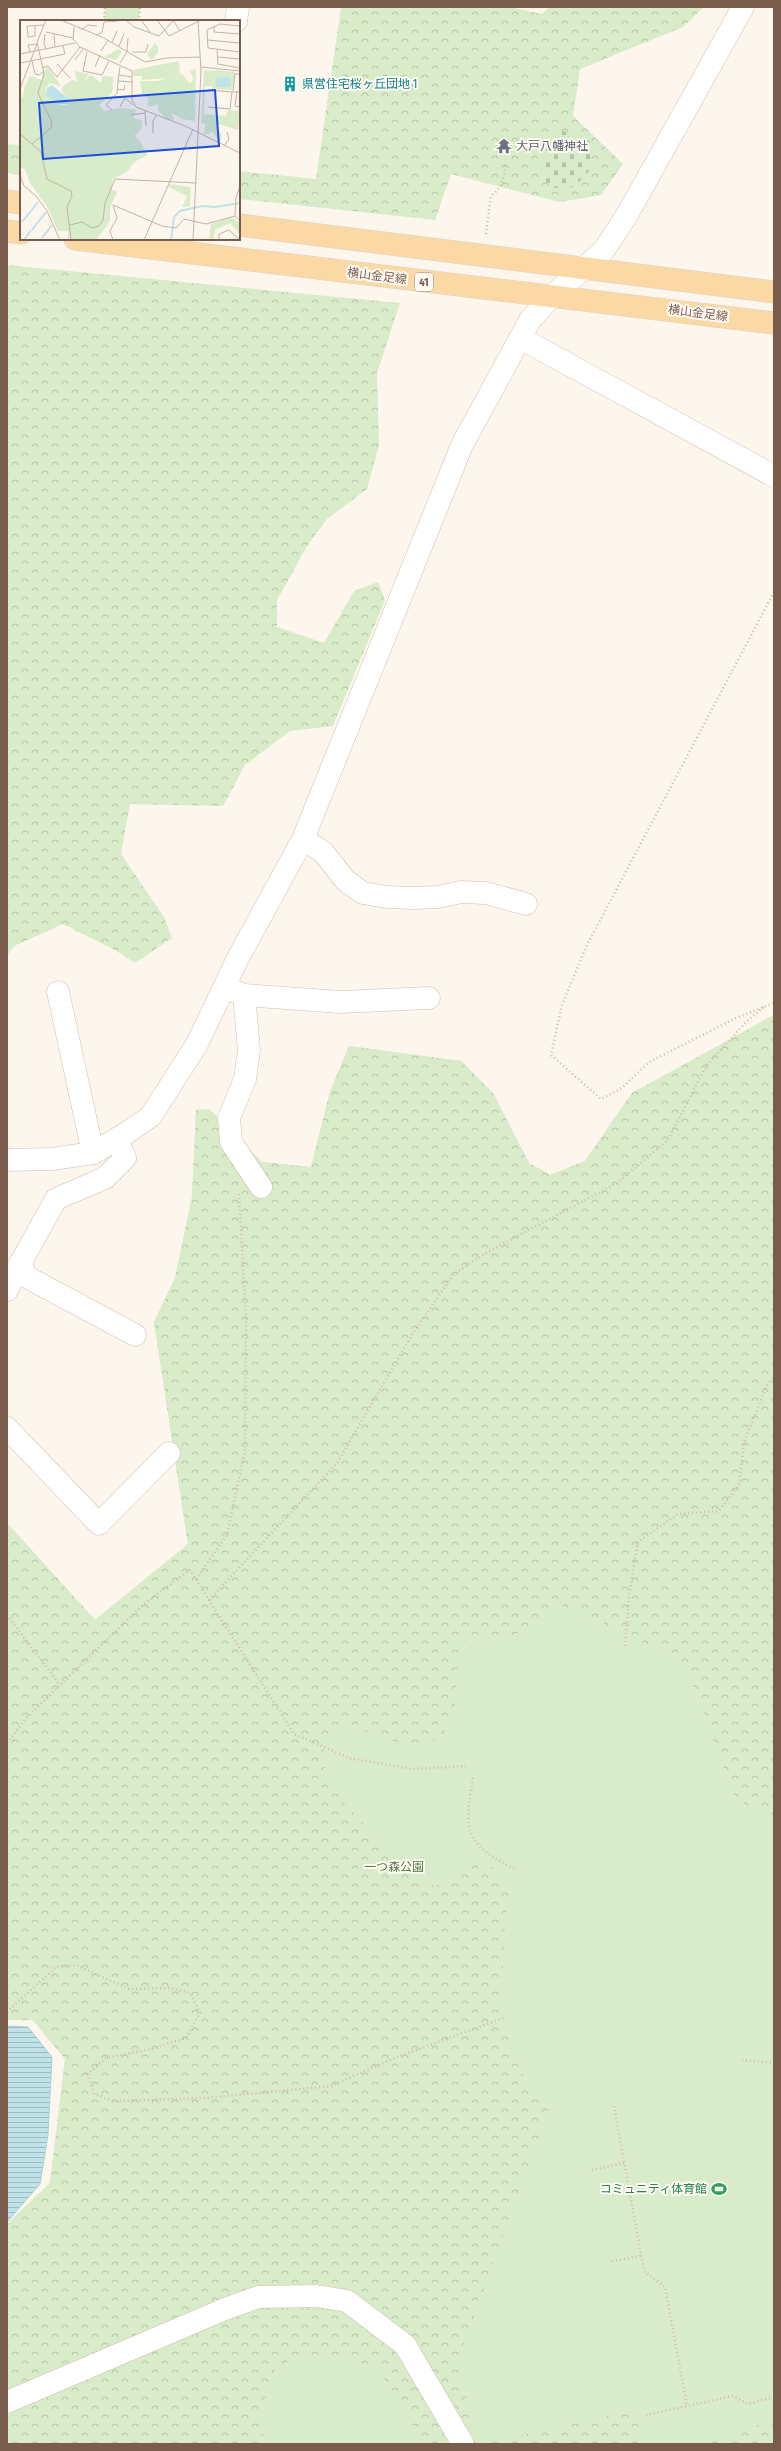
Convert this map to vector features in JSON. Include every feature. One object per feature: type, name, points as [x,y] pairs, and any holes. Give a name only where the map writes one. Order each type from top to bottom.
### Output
[{"type":"main road","points":[[7,201],[20,203]]},
{"type":"main road","points":[[240,225],[774,292]]},
{"type":"main road","points":[[7,231],[20,233]]},
{"type":"main road","name":"横山金足線","points":[[83,240],[774,323]]},
{"type":"street","points":[[236,20],[238,7]]},
{"type":"street","points":[[7,1160],[52,1159],[93,1152],[117,1139],[151,1116],[197,1044],[224,987],[303,839],[462,445],[530,320],[551,297],[604,250],[627,215],[743,7]]},
{"type":"street","points":[[520,338],[774,476]]},
{"type":"street","points":[[303,839],[322,852],[346,881],[363,893],[387,897],[414,898],[438,897],[461,892],[486,893],[526,904]]},
{"type":"street","points":[[224,987],[244,995],[340,1002],[429,998]]},
{"type":"street","points":[[58,992],[93,1152]]},
{"type":"street","points":[[244,995],[249,1050],[245,1079],[229,1118],[231,1142],[261,1187]]},
{"type":"street","points":[[7,1290],[56,1199],[105,1178],[125,1158],[117,1139]]},
{"type":"street","points":[[21,1262],[25,1276],[135,1335]]},
{"type":"street","points":[[7,1428],[99,1524],[168,1453]]},
{"type":"street","points":[[7,2402],[225,2309],[258,2297],[316,2296],[347,2301],[405,2345],[463,2444]]},
{"type":"path","points":[[104,20],[106,7]]},
{"type":"path","points":[[139,20],[140,7]]},
{"type":"path","points":[[486,239],[487,214],[490,196],[498,190],[505,175],[505,164]]},
{"type":"path","points":[[774,592],[586,947],[562,1005],[551,1055],[601,1100],[622,1088],[649,1062],[702,1034],[774,1003]]},
{"type":"path","points":[[209,1600],[337,1464],[412,1335],[453,1275],[484,1254],[616,1183],[668,1140],[706,1066],[747,1021],[765,1006]]},
{"type":"path","points":[[196,1579],[228,1535],[245,1450],[246,1320],[238,1188]]},
{"type":"path","points":[[625,1646],[629,1596],[638,1542],[678,1514],[718,1511],[739,1484],[744,1443],[766,1387],[774,1376]]},
{"type":"path","points":[[7,1743],[28,1716],[144,1604],[190,1570],[294,1734],[349,1758],[404,1768],[468,1766]]},
{"type":"path","points":[[7,1615],[60,1685]]},
{"type":"path","points":[[473,1778],[467,1813],[468,1824],[472,1836],[480,1848],[492,1857],[518,1870]]},
{"type":"path","points":[[7,2012],[56,1967],[76,1966],[129,1989],[170,1988],[190,1994],[200,2013],[186,2038],[151,2049],[106,2058],[88,2074],[94,2094],[113,2101],[205,2098],[331,2086],[397,2057],[506,2017]]},
{"type":"path","points":[[742,2060],[774,2063]]},
{"type":"path","points":[[614,2106],[644,2272],[665,2287],[686,2406]]},
{"type":"path","points":[[592,2170],[624,2163]]},
{"type":"path","points":[[612,2261],[641,2256]]},
{"type":"path","points":[[646,2415],[733,2396],[748,2404],[774,2397]]},
{"type":"green space","points":[[105,7],[140,7],[139,20],[104,20]]},
{"type":"green space","points":[[341,7],[509,7],[542,14],[550,7],[704,7],[683,27],[580,69],[573,116],[623,164],[601,195],[560,202],[451,174],[435,220],[240,199],[240,171],[316,179]]},
{"type":"green space","points":[[559,131],[578,135],[586,139],[594,146],[589,171],[574,187],[555,188],[543,180],[541,167],[544,143]]},
{"type":"green space","points":[[7,144],[20,145],[20,175],[7,173]]},
{"type":"green space","points":[[7,265],[400,303],[377,373],[379,445],[367,489],[327,519],[307,546],[277,600],[277,627],[324,643],[354,591],[378,582],[385,600],[333,726],[290,731],[245,765],[223,806],[130,804],[121,854],[164,917],[172,938],[135,963],[115,950],[63,924],[14,946],[7,956]]},
{"type":"green space","name":"一つ森公園","points":[[774,1015],[774,2444],[7,2444],[7,2224],[50,2183],[65,2059],[33,2020],[7,2020],[7,1523],[95,1620],[188,1544],[154,1322],[175,1278],[192,1197],[196,1110],[209,1109],[262,1162],[311,1167],[330,1092],[349,1046],[461,1061],[493,1093],[529,1163],[550,1175],[585,1161],[632,1093]]},
{"type":"green space","name":"一つ森公園","points":[[774,1015],[774,1818],[736,1800],[685,1664],[591,1617],[563,1606],[531,1627],[499,1641],[459,1641],[455,1703],[442,1739],[406,1745],[352,1727],[326,1734],[322,1761],[340,1798],[419,1884],[450,1886],[470,1865],[490,1862],[508,1893],[504,1937],[501,2019],[525,2080],[549,2107],[458,2361],[476,2444],[423,2444],[399,2399],[376,2369],[333,2357],[303,2356],[276,2366],[259,2416],[265,2444],[7,2444],[7,2224],[50,2183],[65,2059],[33,2020],[7,2020],[7,1523],[95,1620],[188,1544],[154,1322],[175,1278],[192,1197],[196,1110],[209,1109],[262,1162],[311,1167],[330,1092],[349,1046],[461,1061],[493,1093],[529,1163],[550,1175],[585,1161],[632,1093]]},
{"type":"green space","points":[[635,2410],[643,2444],[482,2444]]},
{"type":"green space","points":[[774,2419],[774,2444],[706,2444],[707,2443]]},
{"type":"water","points":[[7,2026],[28,2027],[52,2057],[48,2135],[40,2184],[7,2222]]},
{"type":"place","name":"県営住宅桜ヶ丘団地 1","points":[[290,84]]},
{"type":"place","name":"大戸八幡神社","points":[[504,146]]},
{"type":"place","name":"コミュニティ体育館","points":[[719,2189]]}]
